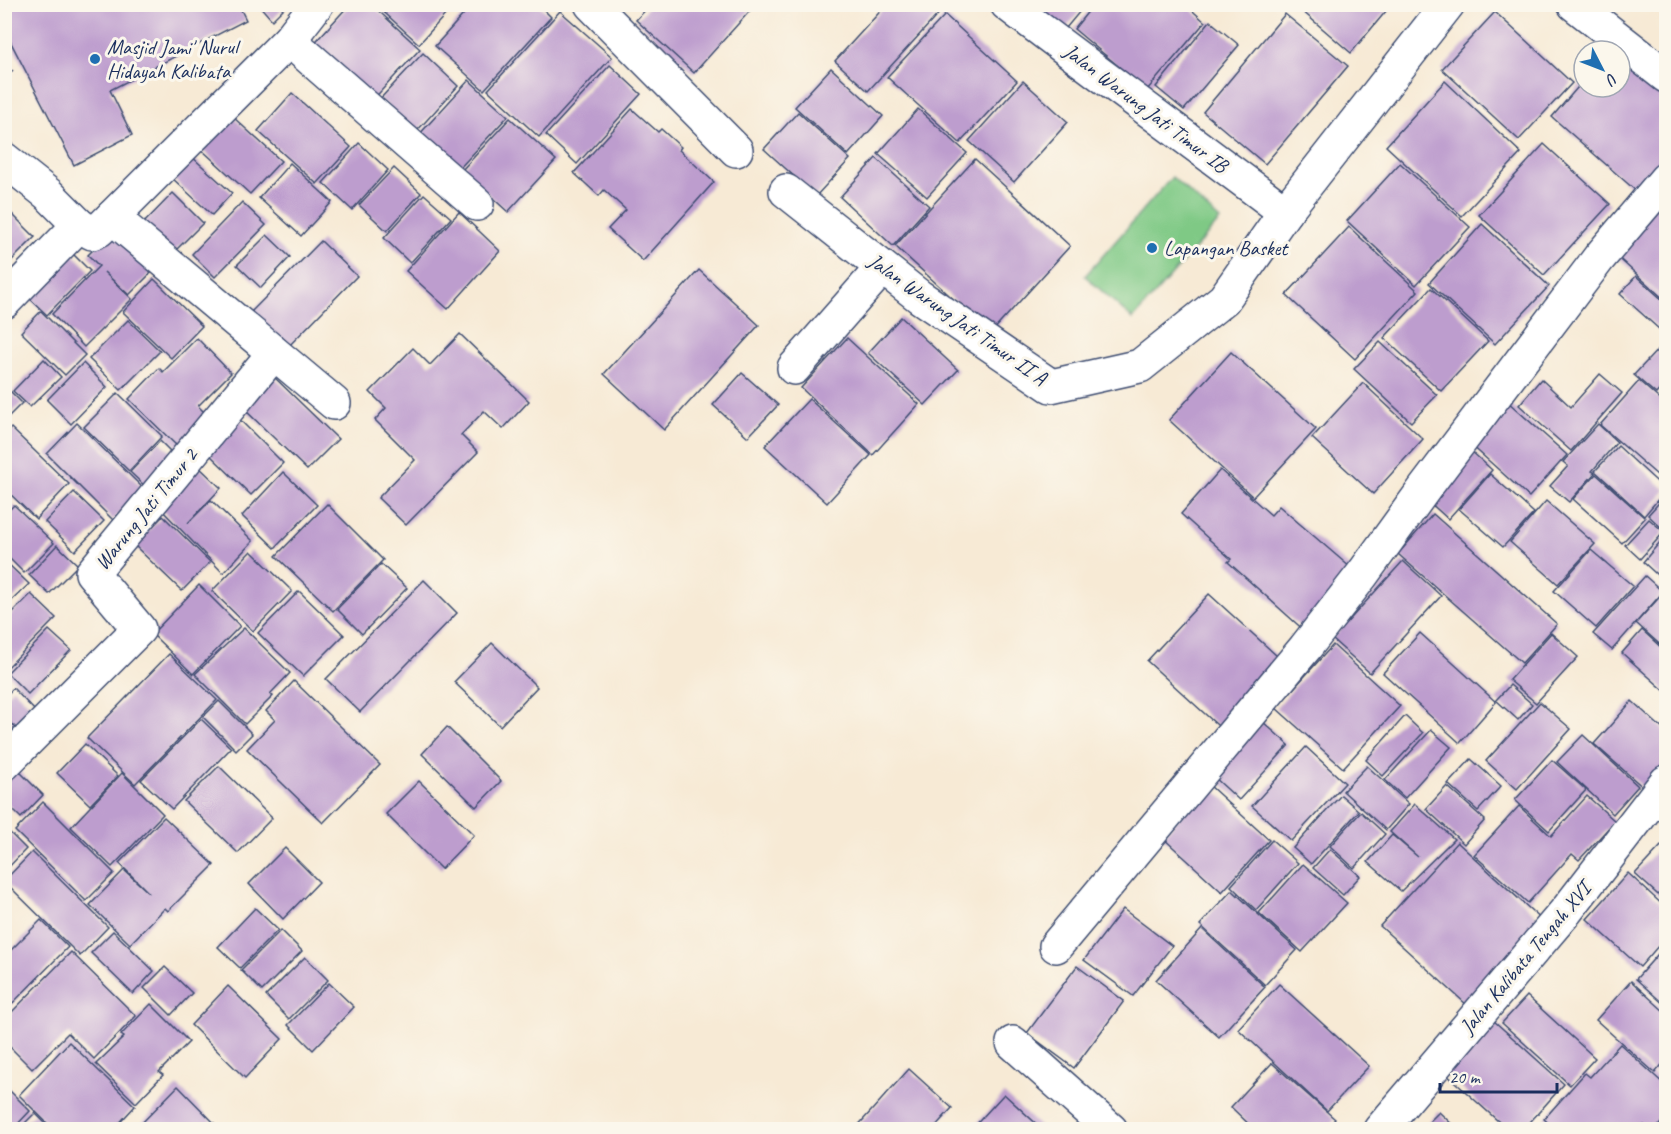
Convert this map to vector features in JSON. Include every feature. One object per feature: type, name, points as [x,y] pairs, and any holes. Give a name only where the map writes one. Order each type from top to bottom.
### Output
[{"type":"street","points":[[4,159],[48,194],[79,225],[92,233],[99,230],[289,40],[317,4]]},
{"type":"street","points":[[591,4],[736,150]]},
{"type":"street","name":"Jalan Warung Jati Timur IB","points":[[1007,4],[1285,212]]},
{"type":"street","name":"Jalan Warung Jati Timur II A","points":[[786,191],[920,297],[1051,386],[1140,366],[1224,299],[1285,212],[1448,4]]},
{"type":"street","points":[[1574,4],[1666,76]]},
{"type":"street","points":[[289,40],[477,204]]},
{"type":"street","points":[[1056,946],[1305,648],[1599,258],[1666,179]]},
{"type":"street","points":[[112,217],[334,403]]},
{"type":"street","points":[[4,302],[79,225]]},
{"type":"street","points":[[794,368],[882,268]]},
{"type":"street","name":"Warung Jati Timur 2","points":[[4,764],[139,629],[92,573],[274,353]]},
{"type":"street","name":"Jalan Kalibata Tengah XVI","points":[[1380,1130],[1567,910],[1666,783]]},
{"type":"street","points":[[1013,1043],[1111,1130]]},
{"type":"path","points":[[4,61],[12,72]]},
{"type":"green space","name":"Lapangan Basket","points":[[1172,177],[1220,220],[1133,319],[1085,276]]},
{"type":"building","name":"Masjid Jami' Nurul Hidayah Kalibata","points":[[9,4],[238,4],[246,20],[110,90],[132,135],[74,165],[4,29],[4,7]]},
{"type":"building","points":[[258,4],[288,4],[272,20]]},
{"type":"building","points":[[350,4],[371,4],[420,49],[368,105],[308,50]]},
{"type":"building","points":[[375,4],[455,4],[419,44]]},
{"type":"building","points":[[473,4],[538,4],[551,17],[484,90],[435,46]]},
{"type":"building","points":[[651,4],[756,4],[694,73],[636,20]]},
{"type":"building","points":[[887,4],[938,4],[943,9],[868,91],[835,61]]},
{"type":"building","points":[[1027,4],[1086,4],[1061,34]]},
{"type":"building","points":[[1094,4],[1185,4],[1205,22],[1147,90],[1074,29]]},
{"type":"building","points":[[1294,4],[1392,4],[1351,53]]},
{"type":"building","points":[[560,11],[612,57],[539,137],[488,90]]},
{"type":"building","points":[[1495,12],[1572,83],[1519,140],[1442,69]]},
{"type":"building","points":[[1285,14],[1348,66],[1265,164],[1203,112]]},
{"type":"building","points":[[945,15],[1017,81],[960,143],[887,77]]},
{"type":"building","points":[[1210,21],[1239,45],[1184,110],[1156,87]]},
{"type":"building","points":[[423,53],[458,86],[416,132],[380,99]]},
{"type":"building","points":[[1632,64],[1666,94],[1666,170],[1643,197],[1552,117],[1572,94],[1572,99],[1632,99]]},
{"type":"building","points":[[610,65],[641,94],[577,164],[546,135]]},
{"type":"building","points":[[831,68],[883,116],[848,155],[795,107]]},
{"type":"building","points":[[469,80],[508,116],[456,172],[417,137]]},
{"type":"building","points":[[1023,81],[1068,122],[1014,182],[969,141]]},
{"type":"building","points":[[1445,81],[1521,153],[1462,216],[1386,146]]},
{"type":"building","points":[[292,93],[351,147],[317,184],[258,131]]},
{"type":"building","points":[[632,109],[658,132],[661,129],[681,147],[679,150],[714,182],[643,261],[608,229],[626,210],[604,190],[599,196],[574,173]]},
{"type":"building","points":[[918,109],[967,153],[927,197],[878,154]]},
{"type":"building","points":[[798,112],[850,159],[816,196],[764,149]]},
{"type":"building","points":[[233,117],[281,161],[250,194],[202,150]]},
{"type":"building","points":[[510,118],[556,160],[508,212],[462,170]]},
{"type":"building","points":[[359,143],[388,170],[352,210],[323,183]]},
{"type":"building","points":[[1544,144],[1610,204],[1544,275],[1479,215]]},
{"type":"building","points":[[191,156],[232,193],[212,215],[171,177]]},
{"type":"building","points":[[876,158],[929,206],[893,246],[840,197]]},
{"type":"building","points":[[975,159],[1070,246],[991,333],[895,246]]},
{"type":"building","points":[[290,163],[332,202],[301,236],[259,198]]},
{"type":"building","points":[[1400,163],[1470,227],[1416,285],[1347,221]]},
{"type":"building","points":[[394,168],[421,193],[387,231],[359,205]]},
{"type":"building","points":[[1666,191],[1666,301],[1612,252]]},
{"type":"building","points":[[173,193],[203,223],[168,258],[138,229]]},
{"type":"building","points":[[424,194],[451,218],[410,263],[384,238]]},
{"type":"building","points":[[242,202],[266,225],[215,277],[192,254]]},
{"type":"building","points":[[4,206],[35,237],[8,264],[4,261]]},
{"type":"building","points":[[459,212],[500,251],[448,309],[406,271]]},
{"type":"building","points":[[1482,224],[1549,286],[1495,344],[1429,283]]},
{"type":"building","points":[[1349,227],[1418,291],[1355,359],[1286,295]]},
{"type":"building","points":[[112,231],[153,271],[129,295],[104,272],[132,299],[84,347],[52,314],[99,266],[88,255]]},
{"type":"building","points":[[267,235],[290,257],[261,288],[237,265]]},
{"type":"building","points":[[321,241],[357,276],[284,351],[247,316]]},
{"type":"building","points":[[69,250],[90,271],[47,315],[25,294]]},
{"type":"building","points":[[699,270],[759,325],[664,430],[604,374]]},
{"type":"building","points":[[1636,276],[1666,303],[1666,323],[1660,330],[1620,294]]},
{"type":"building","points":[[154,279],[202,326],[171,358],[123,312]]},
{"type":"building","points":[[1431,288],[1488,341],[1441,391],[1384,338]]},
{"type":"building","points":[[41,311],[85,355],[65,375],[21,332]]},
{"type":"building","points":[[901,317],[958,370],[925,405],[868,353]]},
{"type":"building","points":[[128,320],[160,351],[121,390],[89,359]]},
{"type":"building","points":[[460,334],[529,401],[503,429],[484,411],[461,435],[478,452],[406,525],[378,498],[415,460],[375,420],[386,408],[370,392],[413,348],[430,365]]},
{"type":"building","points":[[197,338],[231,373],[198,406],[210,418],[180,449],[129,399],[159,368],[163,372]]},
{"type":"building","points":[[847,338],[919,404],[873,455],[801,388]]},
{"type":"building","points":[[1380,342],[1437,395],[1411,422],[1354,369]]},
{"type":"building","points":[[1661,346],[1666,351],[1666,382],[1656,394],[1634,375]]},
{"type":"building","points":[[1231,352],[1316,429],[1253,497],[1169,420]]},
{"type":"building","points":[[44,359],[61,377],[30,407],[13,391]]},
{"type":"building","points":[[83,363],[107,387],[71,424],[47,400]]},
{"type":"building","points":[[742,373],[778,405],[748,437],[713,405]]},
{"type":"building","points":[[1600,374],[1622,393],[1571,451],[1519,405],[1541,379],[1571,407]]},
{"type":"building","points":[[272,375],[338,439],[307,470],[241,406]]},
{"type":"building","points":[[1639,381],[1666,405],[1666,464],[1657,475],[1600,425]]},
{"type":"building","points":[[1363,383],[1423,439],[1373,494],[1312,438]]},
{"type":"building","points":[[4,385],[22,403],[4,421]]},
{"type":"building","points":[[118,393],[162,436],[129,471],[84,427]]},
{"type":"building","points":[[809,399],[871,455],[827,503],[765,446]]},
{"type":"building","points":[[1507,401],[1567,455],[1529,497],[1469,443]]},
{"type":"building","points":[[239,419],[283,463],[251,495],[207,452]]},
{"type":"building","points":[[77,423],[144,489],[113,520],[47,454]]},
{"type":"building","points":[[1598,424],[1617,442],[1592,471],[1595,473],[1569,502],[1550,486],[1568,466],[1563,462]]},
{"type":"building","points":[[11,428],[69,484],[36,519],[4,488],[4,435]]},
{"type":"building","points":[[160,441],[178,459],[148,489],[130,472]]},
{"type":"building","points":[[1618,446],[1666,490],[1644,516],[1595,471]]},
{"type":"building","points":[[1470,450],[1492,470],[1448,519],[1427,500]]},
{"type":"building","points":[[198,466],[221,488],[188,523],[211,500],[253,541],[223,573],[158,506]]},
{"type":"building","points":[[1220,470],[1271,515],[1279,506],[1358,574],[1307,633],[1228,562],[1231,559],[1181,514]]},
{"type":"building","points":[[283,472],[317,505],[275,548],[242,516]]},
{"type":"building","points":[[1490,474],[1534,513],[1503,547],[1459,509]]},
{"type":"building","points":[[1596,474],[1645,518],[1622,543],[1573,499]]},
{"type":"building","points":[[74,492],[104,521],[75,551],[45,522]]},
{"type":"building","points":[[1666,495],[1666,532],[1648,515]]},
{"type":"building","points":[[1546,501],[1595,544],[1558,584],[1510,542]]},
{"type":"building","points":[[327,504],[383,560],[333,611],[276,556]]},
{"type":"building","points":[[14,505],[54,543],[24,573],[4,553],[4,515]]},
{"type":"building","points":[[1433,514],[1557,624],[1522,663],[1398,554]]},
{"type":"building","points":[[163,516],[210,562],[182,591],[134,545]]},
{"type":"building","points":[[1649,519],[1664,532],[1640,559],[1625,545]]},
{"type":"building","points":[[1666,535],[1666,583],[1643,562]]},
{"type":"building","points":[[57,545],[78,565],[49,594],[29,575]]},
{"type":"building","points":[[1591,550],[1633,586],[1596,628],[1554,591]]},
{"type":"building","points":[[251,551],[292,591],[253,631],[212,591]]},
{"type":"building","points":[[4,560],[29,584],[4,608]]},
{"type":"building","points":[[1403,561],[1441,596],[1370,673],[1332,639]]},
{"type":"building","points":[[381,564],[407,588],[362,634],[337,609]]},
{"type":"building","points":[[1645,576],[1663,592],[1612,650],[1593,634]]},
{"type":"building","points":[[424,580],[457,613],[360,712],[326,679]]},
{"type":"building","points":[[199,585],[240,626],[193,674],[152,634]]},
{"type":"building","points":[[1666,590],[1666,650],[1636,623]]},
{"type":"building","points":[[299,591],[344,635],[303,676],[258,633]]},
{"type":"building","points":[[31,594],[56,618],[4,671],[4,621]]},
{"type":"building","points":[[1209,594],[1288,666],[1227,734],[1147,661]]},
{"type":"building","points":[[244,628],[290,673],[270,694],[273,696],[245,724],[195,674]]},
{"type":"building","points":[[49,630],[71,650],[28,694],[7,673]]},
{"type":"building","points":[[1642,630],[1666,652],[1666,692],[1622,653]]},
{"type":"building","points":[[1420,633],[1496,702],[1460,743],[1383,673]]},
{"type":"building","points":[[1551,633],[1578,657],[1536,703],[1509,680]]},
{"type":"building","points":[[492,643],[537,687],[500,726],[454,682]]},
{"type":"building","points":[[1333,645],[1400,706],[1343,768],[1276,708]]},
{"type":"building","points":[[169,654],[217,700],[135,784],[87,738]]},
{"type":"building","points":[[294,681],[380,765],[323,823],[247,749],[275,720],[266,711]]},
{"type":"building","points":[[1510,685],[1532,704],[1518,720],[1496,700]]},
{"type":"building","points":[[13,688],[38,714],[20,732],[5,717],[5,697]]},
{"type":"building","points":[[219,701],[252,734],[236,750],[203,717]]},
{"type":"building","points":[[1632,701],[1666,732],[1666,764],[1645,789],[1594,744]]},
{"type":"building","points":[[1540,702],[1571,729],[1517,789],[1486,761]]},
{"type":"building","points":[[1405,716],[1423,733],[1383,776],[1366,760]]},
{"type":"building","points":[[201,719],[231,748],[172,809],[141,780]]},
{"type":"building","points":[[5,721],[16,732],[5,744]]},
{"type":"building","points":[[1263,722],[1289,745],[1239,800],[1213,776]]},
{"type":"building","points":[[447,727],[501,781],[476,807],[422,754]]},
{"type":"building","points":[[1431,730],[1451,747],[1405,798],[1385,780]]},
{"type":"building","points":[[1583,735],[1638,786],[1613,814],[1557,762]]},
{"type":"building","points":[[85,744],[118,776],[90,805],[57,773]]},
{"type":"building","points":[[1306,747],[1345,783],[1291,841],[1252,806]]},
{"type":"building","points":[[1471,759],[1501,786],[1478,811],[1448,784]]},
{"type":"building","points":[[1552,760],[1586,790],[1549,831],[1515,800]]},
{"type":"building","points":[[12,764],[43,795],[21,818],[4,801],[4,772]]},
{"type":"building","points":[[219,766],[272,818],[238,853],[184,801]]},
{"type":"building","points":[[1367,766],[1409,804],[1386,830],[1343,791]]},
{"type":"building","points":[[122,773],[163,814],[112,867],[71,827]]},
{"type":"building","points":[[419,781],[474,835],[441,869],[386,814]]},
{"type":"building","points":[[1209,785],[1269,840],[1222,892],[1162,837]]},
{"type":"building","points":[[1447,786],[1485,820],[1464,844],[1426,809]]},
{"type":"building","points":[[1341,795],[1359,811],[1311,864],[1293,848]]},
{"type":"building","points":[[1587,796],[1615,821],[1579,860],[1572,854],[1528,903],[1474,855],[1519,806],[1551,836]]},
{"type":"building","points":[[43,802],[114,873],[86,901],[15,831]]},
{"type":"building","points":[[1415,804],[1454,839],[1401,891],[1368,862],[1392,835],[1418,857],[1390,832]]},
{"type":"building","points":[[1361,812],[1385,834],[1354,868],[1330,846]]},
{"type":"building","points":[[164,817],[214,865],[168,911],[165,908],[130,944],[90,905],[124,870],[149,893],[119,863]]},
{"type":"building","points":[[5,828],[26,849],[5,871]]},
{"type":"building","points":[[1272,840],[1298,863],[1256,910],[1231,886]]},
{"type":"building","points":[[1457,842],[1544,922],[1467,1005],[1380,926]]},
{"type":"building","points":[[1661,846],[1666,850],[1666,902],[1635,874]]},
{"type":"building","points":[[285,848],[319,882],[283,919],[249,884]]},
{"type":"building","points":[[1330,849],[1360,876],[1343,895],[1313,868]]},
{"type":"building","points":[[32,852],[108,927],[80,956],[4,881]]},
{"type":"building","points":[[1303,864],[1347,903],[1302,952],[1259,913]]},
{"type":"building","points":[[1628,873],[1666,908],[1666,937],[1640,967],[1587,919]]},
{"type":"building","points":[[1232,890],[1297,950],[1265,985],[1200,925]]},
{"type":"building","points":[[255,908],[278,930],[240,968],[218,947]]},
{"type":"building","points":[[1123,909],[1172,946],[1133,996],[1084,960]]},
{"type":"building","points":[[41,920],[68,947],[4,1012],[4,957]]},
{"type":"building","points":[[1202,929],[1265,987],[1219,1037],[1156,980]]},
{"type":"building","points":[[281,930],[302,951],[262,991],[241,970]]},
{"type":"building","points":[[113,931],[154,971],[133,994],[91,953]]},
{"type":"building","points":[[1666,945],[1666,1006],[1636,979]]},
{"type":"building","points":[[71,952],[136,1016],[94,1059],[68,1033],[32,1069],[4,1041],[4,1020]]},
{"type":"building","points":[[305,957],[328,980],[289,1019],[266,996]]},
{"type":"building","points":[[1077,966],[1124,1001],[1074,1068],[1027,1033]]},
{"type":"building","points":[[165,967],[192,993],[171,1015],[144,988]]},
{"type":"building","points":[[1631,981],[1666,1013],[1666,1060],[1655,1073],[1596,1020]]},
{"type":"building","points":[[329,983],[354,1007],[313,1050],[288,1025]]},
{"type":"building","points":[[1279,984],[1369,1066],[1327,1111],[1238,1029]]},
{"type":"building","points":[[228,986],[282,1039],[245,1078],[191,1025]]},
{"type":"building","points":[[1527,996],[1595,1058],[1570,1085],[1502,1023]]},
{"type":"building","points":[[151,1004],[189,1042],[159,1072],[163,1075],[136,1103],[96,1064],[124,1037],[121,1035]]},
{"type":"building","points":[[1494,1021],[1564,1084],[1523,1130],[1508,1130],[1446,1074]]},
{"type":"building","points":[[69,1042],[135,1106],[113,1130],[54,1130],[19,1095]]},
{"type":"building","points":[[1620,1044],[1666,1086],[1666,1117],[1655,1130],[1649,1130],[1644,1125],[1639,1130],[1556,1130],[1544,1119],[1585,1073],[1590,1077]]},
{"type":"building","points":[[1272,1063],[1335,1119],[1325,1130],[1255,1130],[1231,1107]]},
{"type":"building","points":[[909,1069],[952,1108],[932,1130],[854,1130]]},
{"type":"building","points":[[4,1085],[30,1111],[12,1130],[4,1130]]},
{"type":"building","points":[[178,1086],[221,1130],[135,1130]]},
{"type":"building","points":[[1004,1094],[1043,1130],[971,1130]]},
{"type":"building","points":[[1439,1112],[1458,1130],[1421,1130]]},
{"type":"building","points":[[35,1113],[52,1130],[18,1130]]},
{"type":"place","name":"Masjid Jami' Nurul Hidayah Kalibata","points":[[95,59]]},
{"type":"place","name":"Lapangan Basket","points":[[1152,248]]}]
